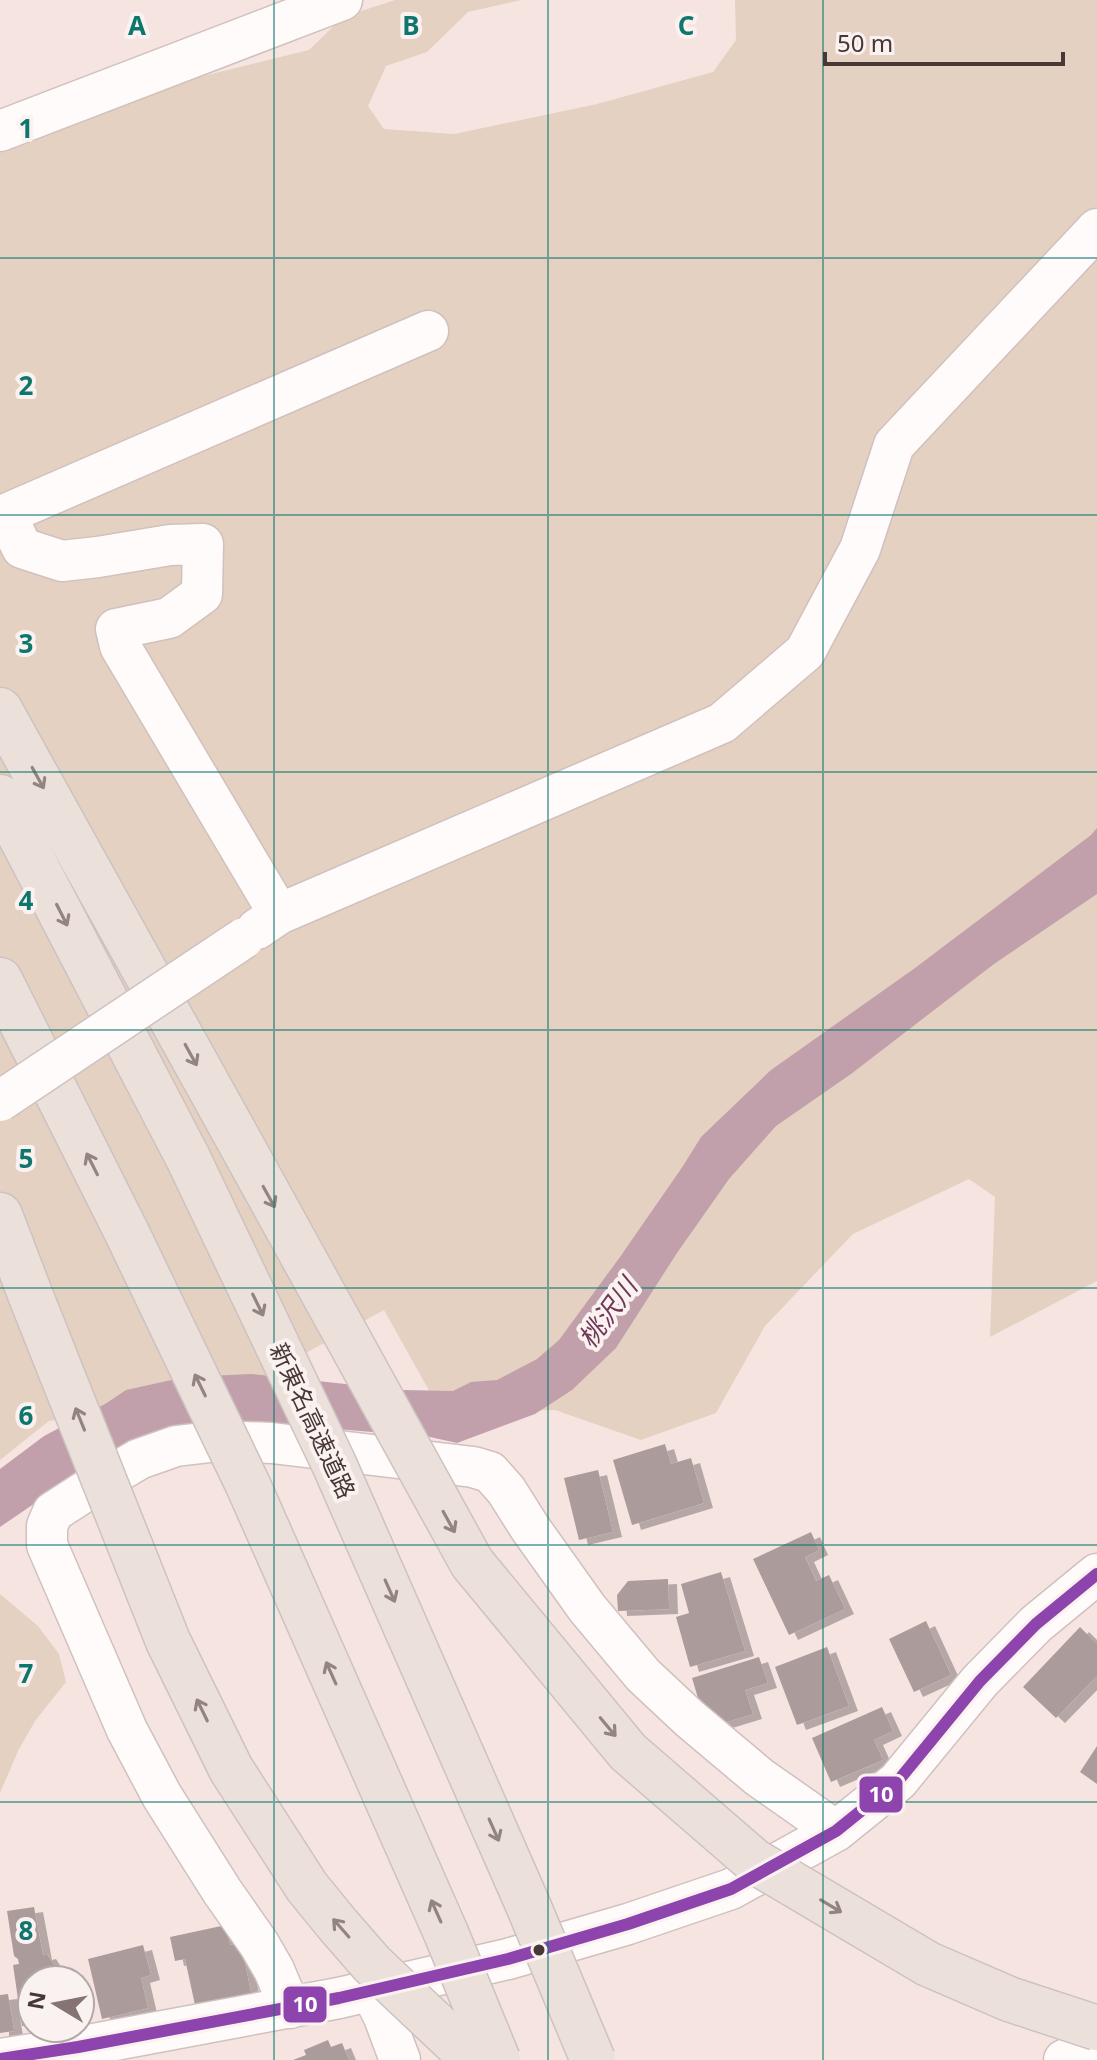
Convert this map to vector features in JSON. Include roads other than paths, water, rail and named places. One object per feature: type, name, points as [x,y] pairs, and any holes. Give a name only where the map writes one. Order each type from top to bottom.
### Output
[{"type":"highway","points":[[0,710],[472,1563],[628,1752],[754,1861],[928,1964],[1009,1999],[1097,2028]]},
{"type":"highway","name":"新東名高速道路","points":[[0,797],[188,1158],[340,1478],[593,2060]]},
{"type":"highway","points":[[0,980],[127,1233],[248,1485],[440,1919],[498,2060]]},
{"type":"highway","points":[[0,1215],[168,1641],[231,1769],[307,1887],[338,1925],[372,1964],[460,2047],[478,2060]]},
{"type":"street","points":[[0,131],[342,0]]},
{"type":"street","points":[[0,1101],[279,914],[722,723],[805,652],[860,549],[894,445],[1097,229]]},
{"type":"street","points":[[279,914],[120,646],[116,629],[169,618],[202,594],[203,544],[170,545],[62,561],[22,548],[6,514],[428,331]]},
{"type":"street","points":[[290,2008],[259,1944],[162,1796],[127,1730],[47,1545],[47,1526],[53,1512],[139,1459],[176,1446],[219,1441],[272,1443],[473,1467],[490,1472],[506,1490],[587,1608],[643,1675],[759,1777],[836,1831]]},
{"type":"street","points":[[0,2059],[371,1991],[508,1959],[628,1924],[731,1889],[836,1831],[898,1781],[980,1681],[1036,1624],[1097,1574]]},
{"type":"street","points":[[371,1991],[400,2060]]},
{"type":"street","points":[[1064,2060],[1097,2045]]},
{"type":"water","name":"桃沢川","points":[[1097,828],[1097,894],[994,964],[851,1074],[776,1126],[729,1179],[616,1348],[572,1390],[535,1414],[457,1443],[430,1437],[302,1426],[41,1499],[0,1527],[0,1469],[44,1436],[126,1390],[185,1377],[251,1374],[402,1390],[453,1391],[471,1382],[497,1380],[537,1359],[559,1340],[620,1257],[701,1137],[771,1070],[915,968]]}]
